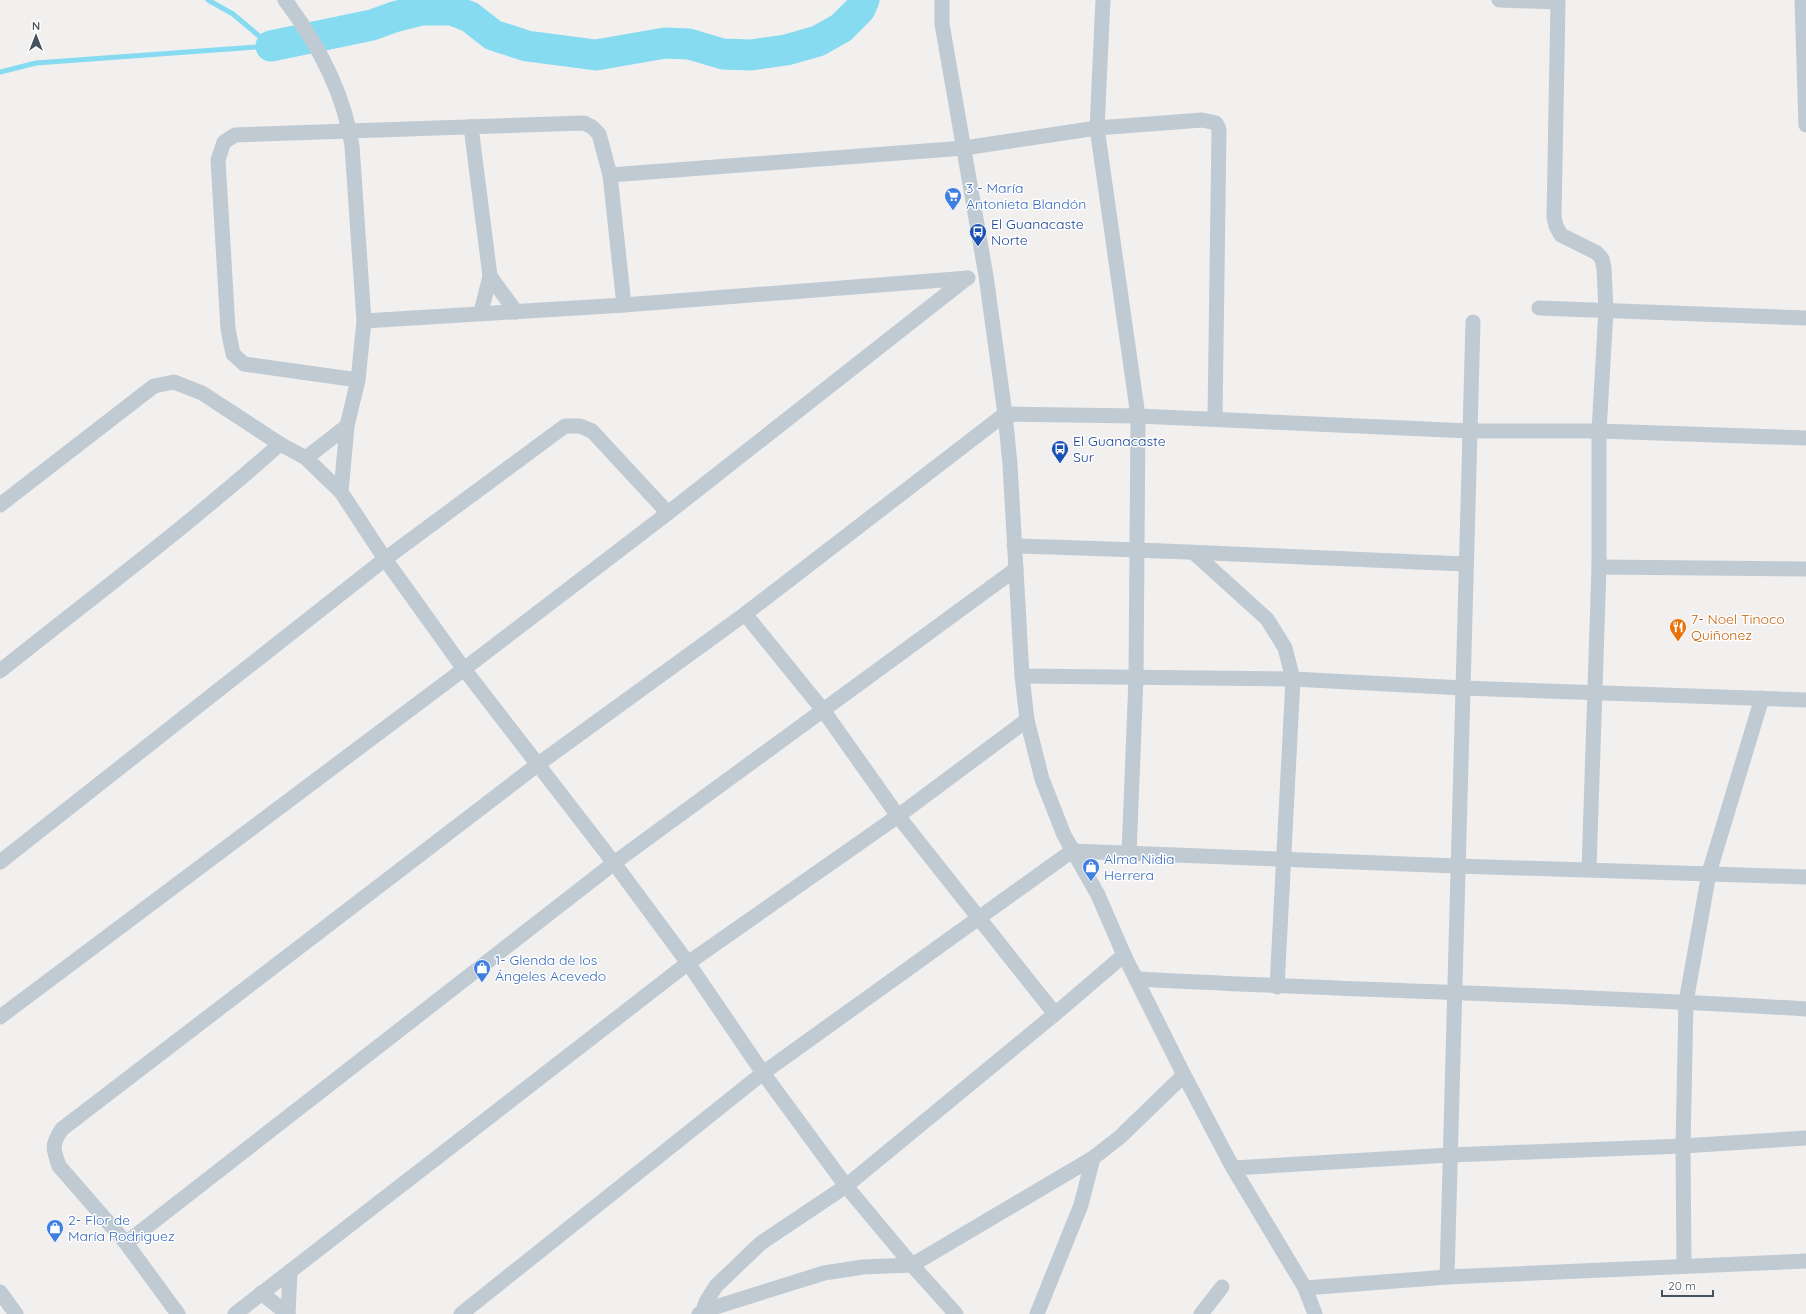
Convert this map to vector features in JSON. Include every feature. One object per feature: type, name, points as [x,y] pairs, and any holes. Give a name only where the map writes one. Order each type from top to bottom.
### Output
[{"type":"street","points":[[285,0],[303,23],[334,81],[348,120],[350,131],[364,321],[358,380],[347,426],[341,492]]},
{"type":"street","points":[[942,0],[942,24],[986,276],[1005,414],[1022,676],[1027,720],[1042,778],[1072,851],[1098,895],[1124,955],[1184,1075],[1233,1168],[1305,1288],[1315,1314]]},
{"type":"street","points":[[1103,0],[1097,128],[1138,416],[1136,678],[1130,854]]},
{"type":"street","points":[[1500,0],[1558,1],[1554,217],[1556,226],[1561,235],[1597,253],[1602,259],[1604,268],[1606,310],[1599,431],[1599,567],[1589,869]]},
{"type":"street","points":[[1802,0],[1806,125]]},
{"type":"street","points":[[610,175],[964,148],[1097,128],[1202,120],[1216,123],[1219,129],[1215,419]]},
{"type":"street","points":[[358,380],[244,364],[233,354],[228,329],[218,160],[224,142],[235,135],[584,122],[592,127],[598,134],[610,175],[624,305]]},
{"type":"street","points":[[471,127],[490,276],[481,312]]},
{"type":"street","points":[[490,276],[516,312]]},
{"type":"street","points":[[364,321],[481,312],[516,312],[624,305],[986,276]]},
{"type":"street","points":[[0,1017],[464,669],[668,512],[967,278]]},
{"type":"street","points":[[1540,308],[1806,318]]},
{"type":"street","points":[[1447,1277],[1473,322]]},
{"type":"street","points":[[0,506],[154,386],[174,382],[202,393],[280,444],[306,458],[341,492],[385,559],[464,669],[614,863],[688,963],[763,1073],[846,1186],[912,1265],[956,1314]]},
{"type":"street","points":[[178,1314],[126,1243],[59,1166],[54,1153],[54,1140],[62,1129],[537,765],[745,614],[1005,414],[1138,416],[1470,431],[1599,431],[1806,438]]},
{"type":"street","points":[[306,458],[347,426]]},
{"type":"street","points":[[0,862],[385,559],[565,426],[580,426],[592,431],[668,512]]},
{"type":"street","points":[[0,671],[114,580],[188,524],[280,444]]},
{"type":"street","points":[[1014,546],[1136,549],[1194,553],[1466,564]]},
{"type":"street","points":[[1194,553],[1267,619],[1285,648],[1293,679],[1277,987]]},
{"type":"street","points":[[1599,567],[1806,568]]},
{"type":"street","points":[[126,1243],[614,863],[1016,568]]},
{"type":"street","points":[[745,614],[823,710],[898,816],[1055,1014]]},
{"type":"street","points":[[1022,676],[1293,679],[1463,688],[1806,700]]},
{"type":"street","points":[[1684,1266],[1683,1146],[1686,1002],[1709,873],[1762,698]]},
{"type":"street","points":[[235,1314],[688,963],[898,816],[1027,720]]},
{"type":"street","points":[[461,1314],[763,1073],[1072,851],[1284,860],[1806,877]]},
{"type":"street","points":[[701,1313],[716,1286],[761,1243],[846,1186],[1055,1014],[1124,955]]},
{"type":"street","points":[[1137,979],[1277,987],[1455,992],[1806,1009]]},
{"type":"street","points":[[701,1313],[824,1273],[863,1267],[912,1265],[1093,1158],[1120,1137],[1184,1075]]},
{"type":"street","points":[[1233,1168],[1450,1155],[1683,1146],[1806,1138]]},
{"type":"street","points":[[1037,1314],[1082,1205],[1093,1158]]},
{"type":"street","points":[[1305,1288],[1447,1277],[1806,1261]]},
{"type":"street","points":[[288,1314],[290,1271]]},
{"type":"street","points":[[1201,1314],[1222,1287]]},
{"type":"street","points":[[0,1292],[16,1314]]},
{"type":"street","points":[[261,1293],[288,1314]]},
{"type":"waterway","points":[[208,0],[233,14],[271,46]]},
{"type":"waterway","points":[[271,46],[372,25],[394,17],[421,10],[452,10],[470,17],[493,35],[527,46],[596,55],[665,43],[689,44],[723,54],[751,55],[786,50],[818,41],[841,28],[860,9],[864,0]]},
{"type":"waterway","points":[[0,72],[36,63],[271,46]]},
{"type":"place","name":"3 - María Antonieta Blandón","points":[[953,211]]},
{"type":"place","name":"El Guanacaste Norte","points":[[978,247]]},
{"type":"place","name":"El Guanacaste Sur","points":[[1060,464]]},
{"type":"place","name":"7- Noel Tinoco Quiñonez","points":[[1678,642]]},
{"type":"place","name":"Alma Nidia Herrera","points":[[1091,882]]},
{"type":"place","name":"1- Glenda de los Ángeles Acevedo","points":[[482,983]]},
{"type":"place","name":"2- Flor de María Rodriguez","points":[[55,1243]]}]
